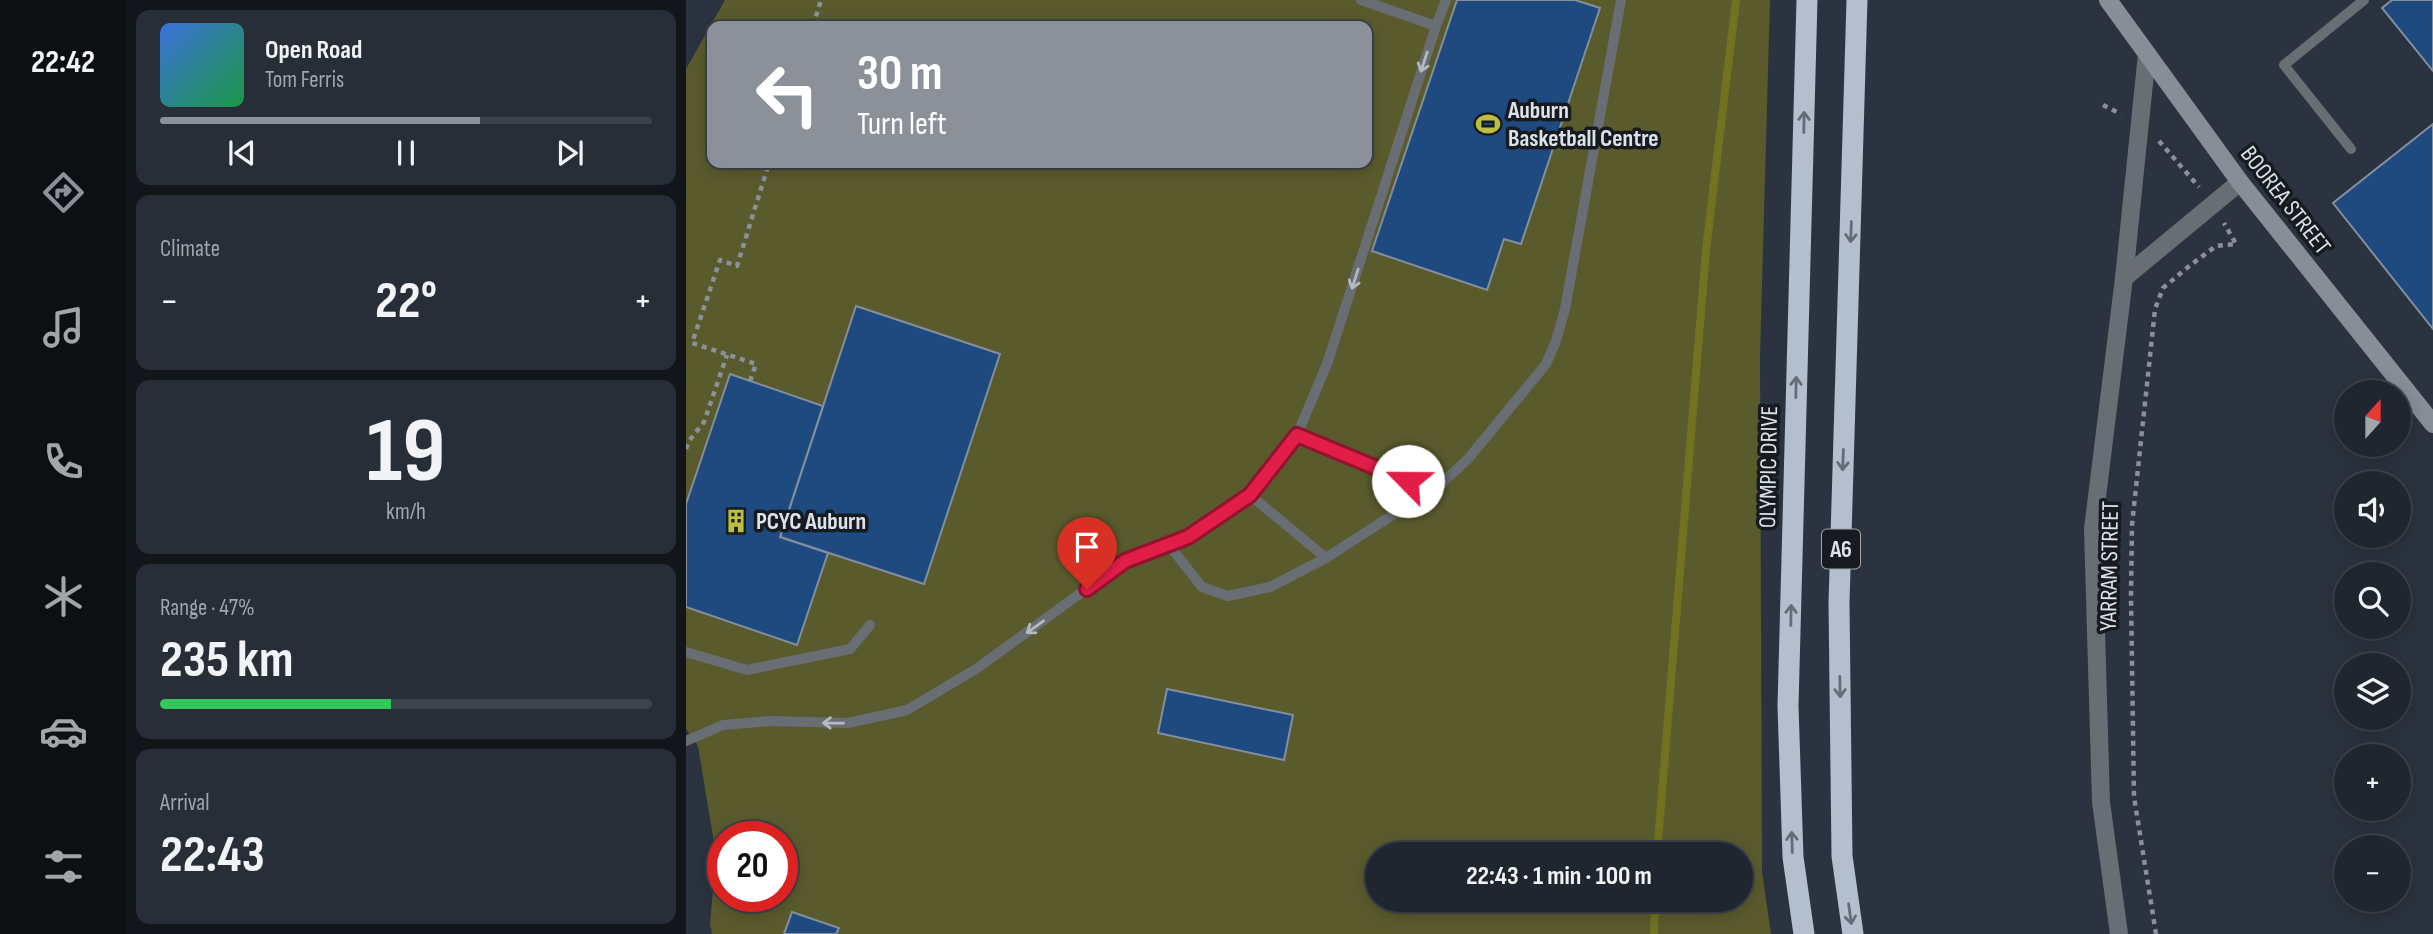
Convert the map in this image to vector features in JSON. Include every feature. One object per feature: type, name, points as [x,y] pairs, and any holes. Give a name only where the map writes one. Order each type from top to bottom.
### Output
[{"type":"highway","name":"OLYMPIC DRIVE","points":[[1804,934],[1793,858],[1788,706],[1807,0]]},
{"type":"highway","name":"A6","points":[[1853,934],[1842,856],[1839,603],[1857,0]]},
{"type":"street","name":"BOOREA STREET","points":[[2108,0],[2240,182],[2433,424]]},
{"type":"street","name":"YARRAM STREET","points":[[2119,934],[2101,802],[2093,529],[2124,278],[2147,54]]},
{"type":"street","points":[[2124,278],[2240,182]]},
{"type":"lane","points":[[1361,0],[1436,26]]},
{"type":"lane","points":[[686,741],[723,725],[771,721],[848,723],[907,710],[976,669],[1125,561],[1188,537],[1250,495],[1297,435],[1326,364],[1446,0]]},
{"type":"lane","points":[[1168,544],[1202,587],[1228,596],[1270,587],[1326,558],[1430,490],[1468,459],[1546,364],[1556,341],[1565,309],[1621,0]]},
{"type":"lane","points":[[2351,149],[2284,65],[2364,0]]},
{"type":"lane","points":[[1297,435],[1430,490]]},
{"type":"lane","points":[[1250,495],[1326,558]]},
{"type":"lane","points":[[686,652],[747,670],[850,649],[870,625]]},
{"type":"path","points":[[815,21],[821,0]]},
{"type":"path","points":[[2103,105],[2140,124],[2168,149],[2212,204]]},
{"type":"path","points":[[750,381],[756,364],[692,343],[720,260],[737,266],[767,168]]},
{"type":"path","name":"YARRAM STREET","points":[[2156,934],[2134,797],[2132,526],[2155,309],[2163,288],[2188,267],[2217,246],[2236,244],[2212,204]]},
{"type":"path","points":[[686,449],[704,422],[727,355]]},
{"type":"shaded area","points":[[725,0],[1770,0],[1760,356],[1762,872],[1771,934],[712,934],[711,912],[798,912],[798,821],[710,821],[698,746],[686,729],[686,69],[707,32],[707,168],[1372,168],[1372,21],[713,21]]},
{"type":"building","name":"Auburn Basketball Centre","points":[[1457,0],[1575,0],[1600,8],[1521,244],[1504,239],[1487,290],[1372,251]]},
{"type":"building","points":[[2392,0],[2433,0],[2433,71],[2382,8]]},
{"type":"building","points":[[2433,124],[2433,329],[2333,203]]},
{"type":"building","points":[[856,306],[1000,354],[924,584],[780,537]]},
{"type":"building","name":"PCYC Auburn","points":[[730,374],[823,406],[780,537],[828,553],[797,645],[686,607],[686,504]]},
{"type":"building","points":[[1167,689],[1293,715],[1284,760],[1158,733]]},
{"type":"building","points":[[792,912],[839,928],[836,934],[784,934]]},
{"type":"waterway","points":[[1658,842],[1706,250],[1736,0]]},
{"type":"waterway","points":[[1654,934],[1655,912]]},
{"type":"place","name":"Auburn Basketball Centre","points":[[1488,124]]},
{"type":"place","name":"PCYC Auburn","points":[[736,521]]},
{"type":"route","points":[[1087,589],[1125,561],[1188,537],[1250,495],[1297,435],[1408,481]]}]
